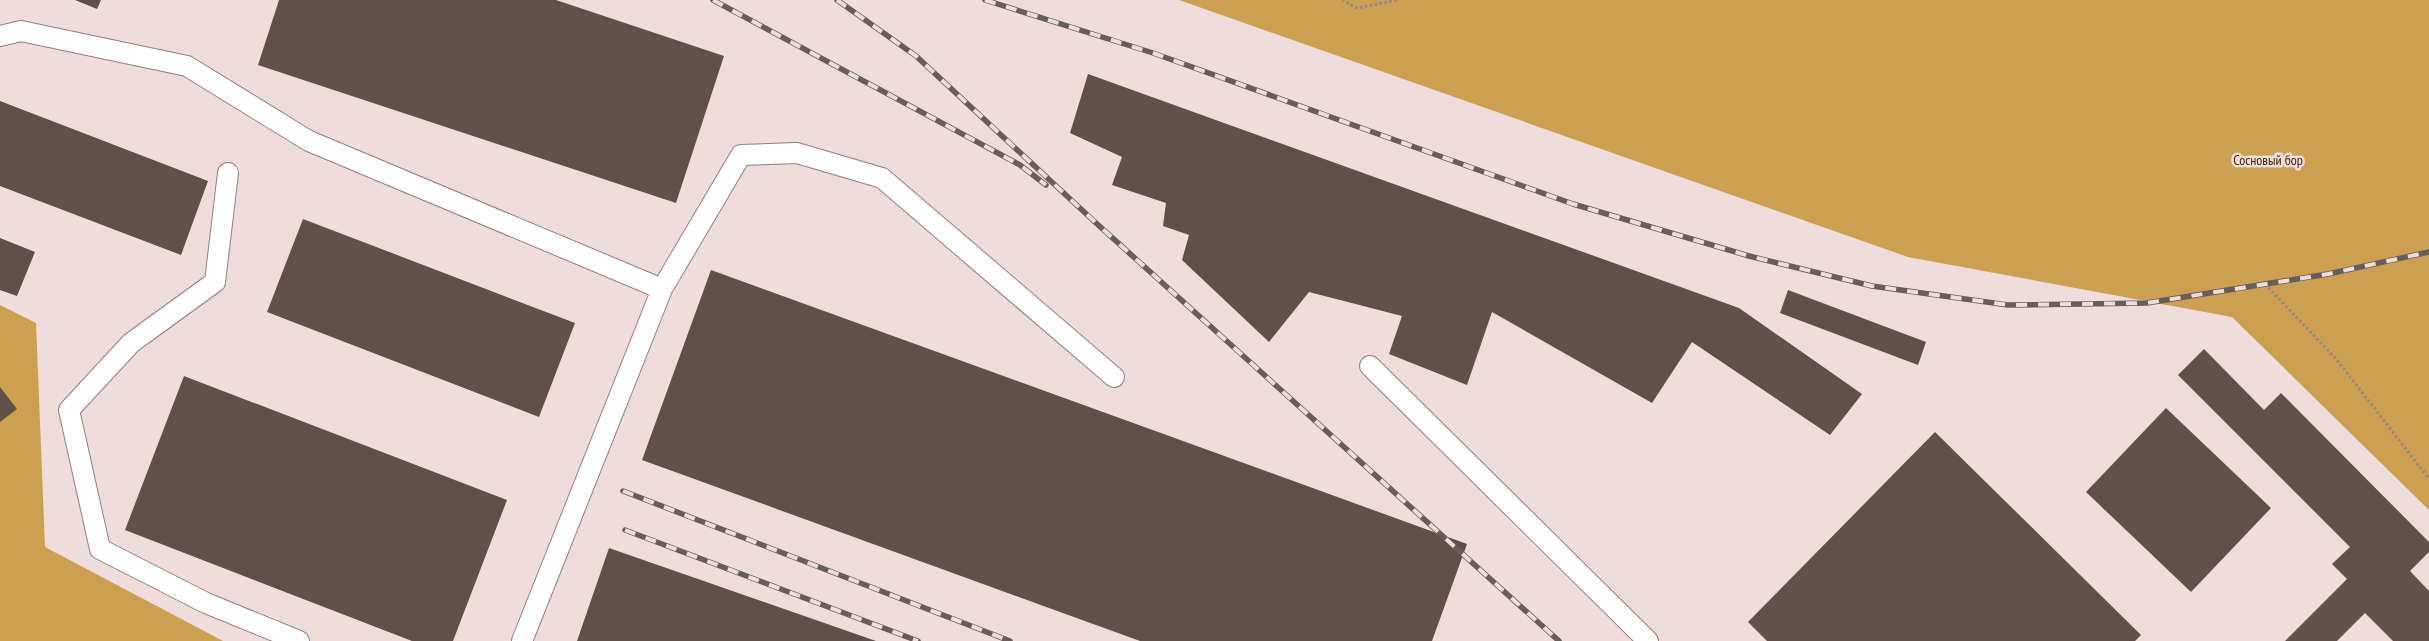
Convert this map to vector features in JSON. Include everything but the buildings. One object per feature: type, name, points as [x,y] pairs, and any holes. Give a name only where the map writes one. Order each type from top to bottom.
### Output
[{"type":"lane","points":[[0,36],[21,31],[187,66],[309,141],[662,289]]},
{"type":"lane","points":[[522,641],[662,289],[741,155],[798,153],[882,178],[1114,377]]},
{"type":"lane","points":[[228,173],[215,282],[130,343],[69,410],[100,549],[206,603],[299,641]]},
{"type":"lane","points":[[1370,366],[1648,641]]},
{"type":"path","points":[[1342,0],[1357,8],[1397,0]]},
{"type":"path","points":[[2266,284],[2337,360],[2429,478]]},
{"type":"green space","name":"Сосновый бор","points":[[1179,0],[2429,0],[2429,510],[2232,317],[1908,257]]},
{"type":"green space","points":[[0,305],[36,323],[45,547],[223,641],[0,641]]},
{"type":"railway","points":[[713,0],[1020,165],[1046,185]]},
{"type":"railway","points":[[837,0],[916,56],[1096,223],[1559,641]]},
{"type":"railway","points":[[985,0],[1153,53],[1573,204],[1749,256],[1872,286],[2008,305],[2147,303],[2328,274],[2429,252]]},
{"type":"railway","points":[[623,491],[1010,641]]},
{"type":"railway","points":[[625,530],[918,641]]}]
